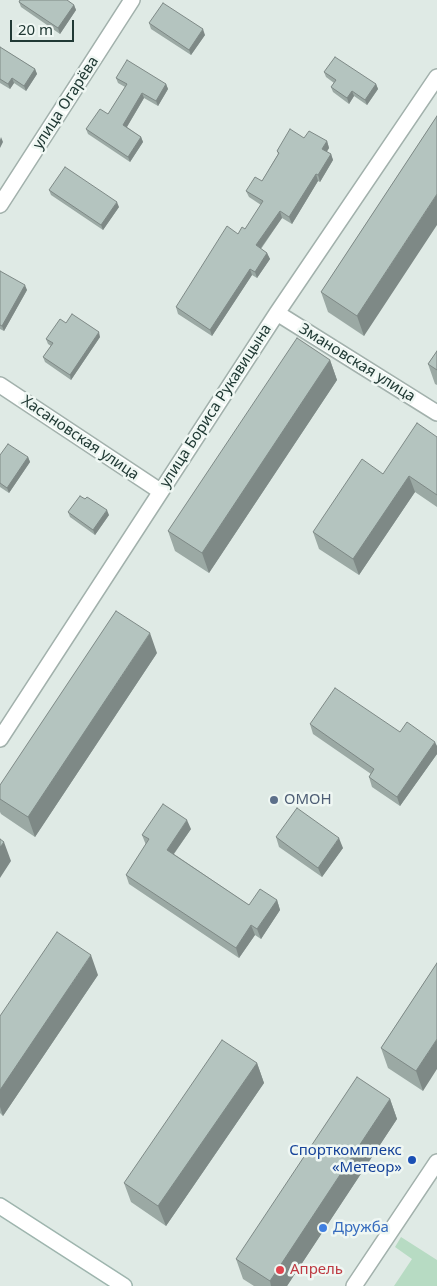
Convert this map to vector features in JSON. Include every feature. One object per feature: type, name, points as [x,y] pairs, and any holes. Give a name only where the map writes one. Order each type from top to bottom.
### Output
[{"type":"street","name":"улица Огарёва","points":[[0,205],[132,0]]},
{"type":"street","name":"улица Бориса Рукавицына","points":[[0,739],[277,313],[437,77]]},
{"type":"street","name":"Змановская улица","points":[[277,313],[437,412]]},
{"type":"street","name":"Хасановская улица","points":[[0,385],[160,491]]},
{"type":"street","points":[[354,1286],[437,1162]]},
{"type":"street","points":[[0,1206],[124,1286]]},
{"type":"green space","points":[[401,1237],[437,1260],[437,1286],[394,1286],[412,1259],[395,1247]]},
{"type":"building","points":[[20,0],[67,0],[74,5],[58,28],[19,2]]},
{"type":"building","points":[[163,3],[203,29],[189,50],[149,23]]},
{"type":"building","points":[[0,47],[35,69],[24,86],[12,78],[8,84],[0,79]]},
{"type":"building","points":[[335,57],[376,84],[365,100],[352,91],[347,98],[331,87],[336,80],[324,72]]},
{"type":"building","points":[[127,60],[166,84],[156,101],[142,93],[123,125],[141,137],[128,157],[86,129],[100,109],[108,114],[127,84],[116,78]]},
{"type":"building","points":[[437,116],[437,194],[357,316],[321,292]]},
{"type":"building","points":[[290,129],[304,138],[309,131],[327,141],[322,149],[331,154],[289,217],[280,211],[256,245],[267,253],[255,272],[250,269],[210,330],[176,307],[227,226],[238,234],[242,227],[245,229],[263,201],[246,191],[255,177],[262,181],[279,153],[277,151]]},
{"type":"building","points":[[65,167],[117,202],[101,225],[49,190]]},
{"type":"building","points":[[0,271],[25,285],[2,326],[0,325]]},
{"type":"building","points":[[72,314],[99,332],[70,375],[43,357],[53,343],[46,339],[60,319],[66,323]]},
{"type":"building","points":[[297,338],[330,360],[202,553],[168,531]]},
{"type":"building","points":[[437,351],[437,370],[428,364]]},
{"type":"building","points":[[417,423],[437,437],[437,495],[409,476],[353,559],[313,532],[362,459],[383,474]]},
{"type":"building","points":[[8,444],[28,457],[7,488],[0,483],[0,455]]},
{"type":"building","points":[[80,496],[85,499],[87,497],[107,510],[93,530],[68,512]]},
{"type":"building","points":[[116,611],[150,633],[28,817],[0,799],[0,785]]},
{"type":"building","points":[[335,688],[400,732],[407,722],[435,742],[397,797],[369,777],[374,769],[310,724]]},
{"type":"building","points":[[163,804],[187,820],[167,850],[249,905],[260,889],[277,900],[257,929],[251,925],[236,948],[126,875],[149,839],[142,835]]},
{"type":"building","points":[[297,808],[339,838],[318,868],[276,837]]},
{"type":"building","points":[[0,839],[4,842],[0,847]]},
{"type":"building","points":[[57,932],[91,955],[0,1090],[0,1016]]},
{"type":"building","points":[[437,963],[437,1039],[416,1071],[381,1048]]},
{"type":"building","points":[[222,1040],[257,1063],[158,1206],[124,1183]]},
{"type":"building","points":[[357,1077],[390,1099],[270,1281],[236,1259]]},
{"type":"place","name":"ОМОН","points":[[274,800]]},
{"type":"place","name":"Спорткомплекс «Метеор»","points":[[412,1160]]},
{"type":"place","name":"Дружба","points":[[323,1228]]},
{"type":"place","name":"Апрель","points":[[280,1270]]}]
